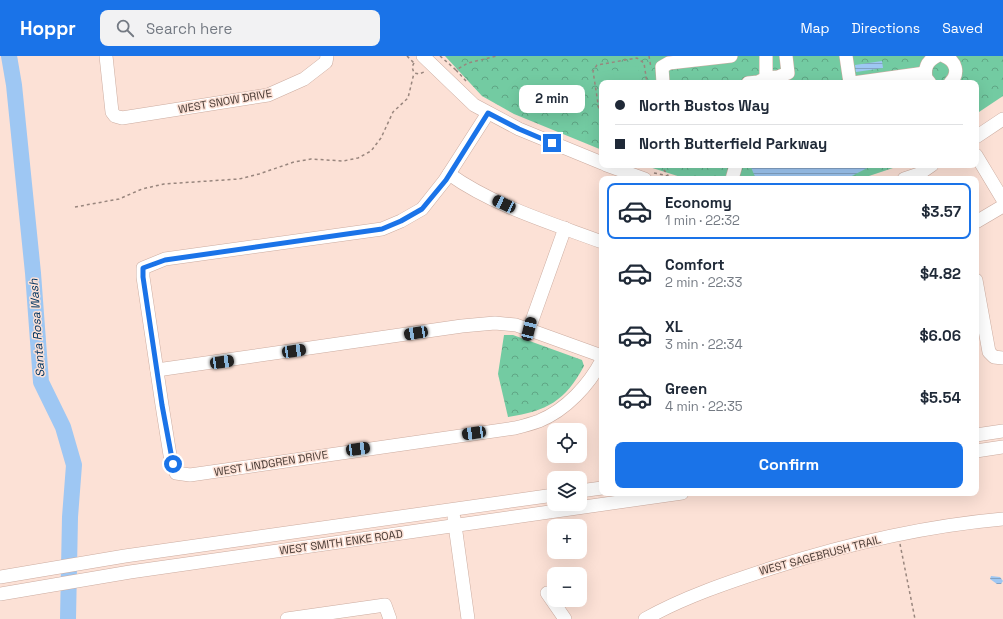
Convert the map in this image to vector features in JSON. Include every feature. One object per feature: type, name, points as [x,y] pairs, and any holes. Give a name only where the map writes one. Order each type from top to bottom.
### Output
[{"type":"street","name":"WEST SNOW DRIVE","points":[[106,56],[112,112],[115,116],[122,118],[268,95],[304,79],[327,59]]},
{"type":"street","points":[[663,80],[662,67],[669,63],[731,56]]},
{"type":"street","points":[[766,56],[774,79],[788,73],[786,56]]},
{"type":"street","points":[[846,56],[850,80]]},
{"type":"street","points":[[897,80],[928,78],[928,61],[936,56]]},
{"type":"street","points":[[944,56],[955,64],[955,76],[952,80]]},
{"type":"street","points":[[418,59],[474,105],[488,113],[519,129],[599,162]]},
{"type":"street","points":[[488,113],[449,174],[422,209],[401,221],[382,229],[165,260],[143,268],[143,277],[157,370],[462,326],[495,323],[516,325],[599,355]]},
{"type":"street","points":[[979,135],[1003,119]]},
{"type":"street","points":[[979,160],[1003,200]]},
{"type":"street","points":[[614,168],[637,176]]},
{"type":"street","points":[[913,176],[928,168]]},
{"type":"street","points":[[449,174],[479,192],[516,209],[599,241]]},
{"type":"street","points":[[979,220],[1003,206]]},
{"type":"street","points":[[529,329],[565,228]]},
{"type":"street","points":[[979,297],[989,352],[998,357]]},
{"type":"street","name":"WEST LINDGREN DRIVE","points":[[157,370],[170,455],[176,473],[190,475],[515,428],[539,421],[560,409],[579,393],[599,364]]},
{"type":"street","points":[[979,435],[1003,431]]},
{"type":"street","points":[[979,451],[1003,447]]},
{"type":"street","points":[[587,490],[599,488]]},
{"type":"street","name":"WEST SMITH ENKE ROAD","points":[[0,577],[125,556],[547,496]]},
{"type":"street","name":"WEST SMITH ENKE ROAD","points":[[0,594],[130,572],[661,496]]},
{"type":"street","points":[[453,509],[468,619]]},
{"type":"street","name":"WEST SAGEBRUSH TRAIL","points":[[645,619],[734,580],[817,554],[898,534],[963,523],[1003,519]]},
{"type":"street","points":[[546,593],[565,619]]},
{"type":"street","points":[[287,619],[385,605],[390,619]]},
{"type":"path","points":[[440,56],[456,70],[466,82]]},
{"type":"path","points":[[456,70],[468,63],[497,56]]},
{"type":"path","points":[[599,110],[593,70],[597,65],[637,58],[644,63],[647,80]]},
{"type":"path","points":[[75,207],[119,198],[142,189],[164,184],[239,178],[306,160],[328,159],[343,161],[358,158],[371,151],[381,138],[393,112],[408,98],[414,73],[412,67],[418,59]]},
{"type":"path","points":[[414,73],[419,74],[425,72]]},
{"type":"path","points":[[662,168],[668,175],[672,176]]},
{"type":"path","points":[[898,534],[915,619]]},
{"type":"green space","points":[[445,56],[1003,56],[1003,96],[979,112],[979,80],[599,80],[599,149],[514,114],[482,96]]},
{"type":"green space","points":[[638,66],[640,80],[620,80],[619,68]]},
{"type":"green space","points":[[613,70],[615,80],[599,80],[599,87],[597,72]]},
{"type":"green space","points":[[652,168],[893,168],[869,176],[678,176]]},
{"type":"green space","points":[[504,335],[513,335],[582,360],[584,366],[570,388],[554,402],[522,415],[508,417],[498,374]]},
{"type":"water","points":[[882,61],[883,68],[856,72],[855,65]]},
{"type":"water","points":[[751,168],[867,168],[852,176],[755,176]]},
{"type":"water","points":[[991,576],[1000,577],[1003,581],[1001,584],[997,584],[990,579]]},
{"type":"waterway","name":"Santa Rosa Wash","points":[[9,56],[14,85],[33,273],[41,382],[63,427],[74,465],[70,517],[68,619]]},
{"type":"route","points":[[173,464],[170,455],[153,349],[143,268],[165,260],[382,229],[401,221],[422,209],[446,180],[488,113],[519,129],[552,143]]}]
